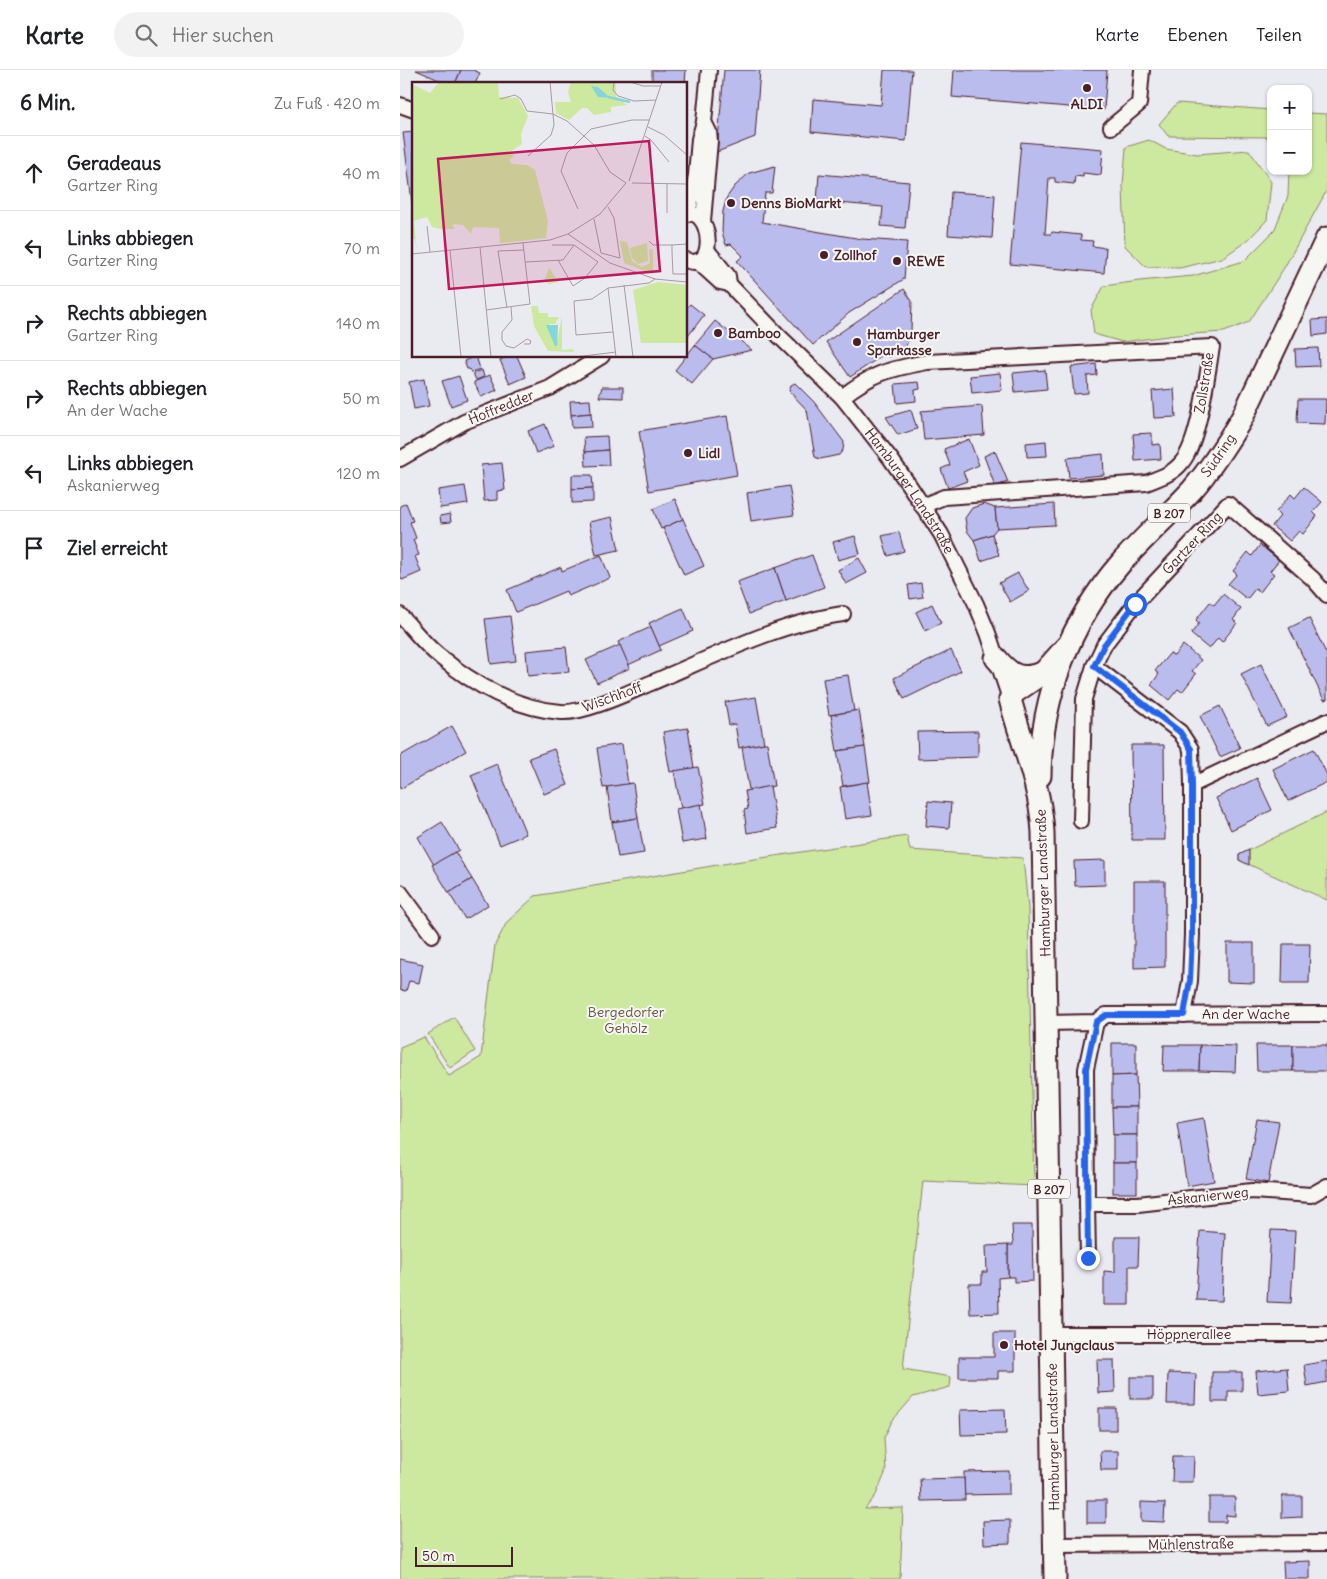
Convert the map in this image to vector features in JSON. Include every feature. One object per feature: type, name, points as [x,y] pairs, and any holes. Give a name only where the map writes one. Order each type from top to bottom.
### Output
[{"type":"main road","name":"Südring","points":[[1040,800],[1042,740],[1045,716],[1067,646],[1080,621],[1118,566],[1192,489],[1216,460],[1242,418],[1327,238]]},
{"type":"main road","name":"Südring","points":[[1010,700],[1015,692],[1044,672],[1067,646]]},
{"type":"main road","points":[[996,658],[1009,672],[1018,676],[1026,677],[1044,672]]},
{"type":"main road","points":[[1010,700],[1022,704],[1036,704],[1051,694]]},
{"type":"main road","name":"Hamburger Landstraße","points":[[1010,700],[1028,754],[1040,800],[1043,832],[1055,1579]]},
{"type":"street","points":[[688,210],[696,175],[699,139],[704,122],[709,70]]},
{"type":"street","points":[[1111,127],[1139,104],[1142,70]]},
{"type":"street","points":[[400,105],[412,109]]},
{"type":"street","points":[[692,261],[705,256],[708,243],[703,220],[710,141],[709,132],[704,122]]},
{"type":"street","points":[[688,214],[699,216],[703,220]]},
{"type":"street","name":"Hamburger Landstraße","points":[[707,250],[728,276],[728,284]]},
{"type":"street","name":"Hamburger Landstraße","points":[[692,261],[720,282],[728,284],[842,397],[890,458],[941,534],[964,578],[976,604],[1010,700]]},
{"type":"street","name":"Zollstraße","points":[[842,397],[860,383],[888,370],[926,362],[1212,347],[1192,443],[1182,462],[1165,476],[1146,483],[944,497],[922,506]]},
{"type":"street","name":"Hoffredder","points":[[400,459],[464,422],[550,388],[599,358]]},
{"type":"street","name":"Gartzer Ring","points":[[1081,821],[1084,699],[1094,666],[1104,645],[1135,604],[1228,504],[1313,579],[1327,595]]},
{"type":"street","name":"Wischhoff","points":[[400,615],[438,655],[471,679],[501,696],[526,705],[563,712],[582,709],[626,694],[804,621],[842,614]]},
{"type":"street","points":[[1094,666],[1180,732],[1191,749],[1192,935],[1190,980],[1184,1015]]},
{"type":"street","points":[[1192,785],[1327,721]]},
{"type":"street","points":[[400,892],[432,935]]},
{"type":"street","name":"An der Wache","points":[[1047,1023],[1096,1022],[1106,1015],[1327,1014]]},
{"type":"street","points":[[1088,1258],[1086,1069],[1096,1022]]},
{"type":"street","name":"Askanierweg","points":[[1087,1204],[1138,1204],[1252,1191],[1311,1195],[1327,1186]]},
{"type":"street","name":"Höppnerallee","points":[[1051,1334],[1327,1334]]},
{"type":"street","name":"Mühlenstraße","points":[[1054,1545],[1327,1542]]},
{"type":"green space","points":[[1177,103],[1267,110],[1267,138],[1168,136],[1159,124]]},
{"type":"green space","points":[[1312,113],[1327,114],[1327,190],[1284,268],[1249,322],[1224,332],[1176,335],[1122,342],[1094,334],[1091,310],[1104,286],[1193,276],[1244,261],[1274,231],[1288,196],[1289,175],[1312,175]]},
{"type":"green space","points":[[1149,140],[1166,149],[1197,154],[1249,150],[1271,182],[1267,220],[1248,240],[1222,258],[1180,268],[1146,267],[1125,246],[1123,185],[1126,147]]},
{"type":"green space","points":[[1327,812],[1327,900],[1239,860],[1239,855]]},
{"type":"green space","name":"Bergedorfer Gehölz","points":[[907,836],[910,850],[1023,858],[1028,908],[1034,1186],[923,1181],[903,1369],[951,1377],[950,1387],[913,1397],[892,1421],[884,1438],[886,1471],[876,1495],[865,1509],[903,1508],[900,1579],[400,1579],[400,1047],[424,1037],[449,1076],[481,1057],[495,945],[507,922],[535,896],[735,862]]},
{"type":"green space","points":[[454,1017],[475,1051],[450,1068],[428,1034]]},
{"type":"building","points":[[416,70],[461,70],[456,82],[443,82]]},
{"type":"building","points":[[461,70],[473,70],[480,73],[476,82],[456,82]]},
{"type":"building","points":[[652,70],[686,70],[685,82],[652,82]]},
{"type":"building","points":[[724,70],[760,70],[755,137],[717,152]]},
{"type":"building","points":[[884,70],[912,70],[906,141],[811,132],[813,99],[881,105]]},
{"type":"building","points":[[954,70],[1107,70],[1104,110],[952,97]]},
{"type":"building","points":[[412,132],[412,202],[403,133]]},
{"type":"building","points":[[1021,142],[1103,149],[1101,175],[1083,173],[1083,177],[1075,176],[1074,184],[1055,182],[1055,178],[1049,178],[1045,234],[1051,234],[1052,232],[1081,235],[1081,240],[1093,241],[1092,246],[1106,248],[1104,273],[1010,264]]},
{"type":"building","name":"Zollhof","points":[[775,166],[772,193],[765,193],[762,222],[862,239],[907,242],[904,279],[849,313],[813,345],[737,261],[743,256],[731,244],[726,245],[722,232],[723,211],[727,197],[735,186],[749,173]]},
{"type":"building","points":[[819,174],[909,182],[905,228],[881,226],[883,207],[817,201]]},
{"type":"building","points":[[951,192],[995,195],[992,238],[948,235]]},
{"type":"building","points":[[904,289],[912,301],[911,331],[906,346],[889,357],[886,353],[850,377],[826,342]]},
{"type":"building","points":[[690,304],[704,315],[688,336],[688,306]]},
{"type":"building","points":[[1327,319],[1327,334],[1313,336],[1312,320]]},
{"type":"building","name":"Bamboo","points":[[715,321],[752,350],[713,359],[695,345]]},
{"type":"building","points":[[695,345],[713,359],[692,384],[675,370],[685,358],[688,358],[688,354]]},
{"type":"building","points":[[1318,348],[1319,366],[1296,367],[1295,349]]},
{"type":"building","points":[[477,358],[480,369],[471,372],[467,369],[464,361]]},
{"type":"building","points":[[518,358],[526,377],[510,384],[500,360]]},
{"type":"building","points":[[1096,364],[1097,375],[1087,376],[1088,393],[1074,394],[1071,367]]},
{"type":"building","points":[[482,370],[484,377],[476,380],[473,373]]},
{"type":"building","points":[[1045,370],[1047,389],[1015,392],[1013,373]]},
{"type":"building","points":[[1000,373],[1002,390],[972,393],[970,376]]},
{"type":"building","points":[[490,375],[497,390],[481,397],[474,382]]},
{"type":"building","points":[[459,376],[467,400],[451,406],[442,381]]},
{"type":"building","points":[[424,379],[429,406],[414,409],[409,382]]},
{"type":"building","points":[[919,382],[920,389],[915,390],[916,401],[897,403],[895,384]]},
{"type":"building","points":[[795,383],[814,402],[844,442],[843,450],[839,455],[820,459],[815,457],[807,410],[789,391],[791,385]]},
{"type":"building","points":[[602,387],[623,387],[623,398],[599,397]]},
{"type":"building","points":[[1174,389],[1176,417],[1154,418],[1152,391]]},
{"type":"building","points":[[1298,399],[1326,399],[1325,424],[1297,423]]},
{"type":"building","points":[[590,400],[591,413],[571,415],[570,401]]},
{"type":"building","points":[[982,406],[984,435],[924,440],[921,411]]},
{"type":"building","points":[[911,410],[917,429],[898,435],[886,417]]},
{"type":"building","points":[[591,413],[592,427],[572,428],[571,415]]},
{"type":"building","name":"Lidl","points":[[727,416],[737,475],[649,491],[639,431]]},
{"type":"building","points":[[545,424],[554,446],[536,453],[528,431]]},
{"type":"building","points":[[1152,433],[1152,445],[1160,444],[1161,459],[1135,461],[1133,434]]},
{"type":"building","points":[[607,436],[608,450],[585,452],[584,437]]},
{"type":"building","points":[[969,439],[979,465],[963,472],[967,481],[948,488],[941,469],[950,465],[944,449]]},
{"type":"building","points":[[1046,441],[1047,456],[1027,457],[1026,443]]},
{"type":"building","points":[[608,450],[609,465],[586,466],[585,452]]},
{"type":"building","points":[[995,451],[1008,482],[995,486],[984,456]]},
{"type":"building","points":[[1103,454],[1104,475],[1069,478],[1067,458]]},
{"type":"building","points":[[502,463],[505,490],[497,491],[497,500],[484,501],[481,465]]},
{"type":"building","points":[[572,475],[592,475],[593,488],[572,489]]},
{"type":"building","points":[[465,486],[468,504],[440,508],[438,490]]},
{"type":"building","points":[[789,486],[794,515],[751,521],[747,493]]},
{"type":"building","points":[[1304,487],[1322,502],[1313,512],[1317,516],[1303,534],[1299,531],[1290,541],[1272,526],[1280,516],[1276,512],[1291,494],[1295,498]]},
{"type":"building","points":[[593,488],[593,502],[572,503],[572,489]]},
{"type":"building","points":[[675,499],[683,519],[661,529],[653,509]]},
{"type":"building","points":[[406,503],[413,521],[410,522],[416,538],[413,540],[419,555],[415,556],[421,572],[402,580],[400,575],[400,506]]},
{"type":"building","points":[[984,504],[995,508],[997,528],[992,534],[974,540],[967,531],[965,518],[972,508]]},
{"type":"building","points":[[1054,504],[1055,525],[997,528],[995,508]]},
{"type":"building","points":[[450,514],[451,522],[441,523],[440,516]]},
{"type":"building","points":[[612,517],[619,550],[596,555],[589,522]]},
{"type":"building","points":[[683,519],[704,566],[684,575],[663,528]]},
{"type":"building","points":[[899,532],[904,551],[888,556],[882,536]]},
{"type":"building","points":[[992,534],[999,555],[981,561],[974,540]]},
{"type":"building","points":[[855,536],[860,554],[838,560],[833,542]]},
{"type":"building","points":[[1260,545],[1279,560],[1270,571],[1274,574],[1260,592],[1255,589],[1247,599],[1228,584],[1237,574],[1233,571],[1248,552],[1252,556]]},
{"type":"building","points":[[601,555],[610,578],[568,596],[566,591],[516,612],[507,590],[561,567],[562,571]]},
{"type":"building","points":[[812,555],[824,587],[786,601],[775,568]]},
{"type":"building","points":[[859,558],[867,573],[846,584],[838,570]]},
{"type":"building","points":[[775,568],[786,601],[749,614],[737,582]]},
{"type":"building","points":[[1018,573],[1029,591],[1010,602],[999,583]]},
{"type":"building","points":[[921,583],[923,597],[910,599],[908,585]]},
{"type":"building","points":[[1223,594],[1241,609],[1233,620],[1237,623],[1222,642],[1218,638],[1209,649],[1191,634],[1199,623],[1196,620],[1210,602],[1214,605]]},
{"type":"building","points":[[932,604],[941,623],[925,631],[916,612]]},
{"type":"building","points":[[683,608],[693,631],[659,646],[649,623]]},
{"type":"building","points":[[510,616],[516,661],[491,664],[485,619]]},
{"type":"building","points":[[1309,618],[1327,655],[1327,699],[1324,700],[1289,628]]},
{"type":"building","points":[[651,627],[661,650],[628,665],[618,642]]},
{"type":"building","points":[[620,645],[630,668],[597,683],[586,660]]},
{"type":"building","points":[[1183,645],[1201,660],[1192,671],[1196,674],[1182,692],[1178,689],[1169,700],[1151,685],[1159,674],[1155,671],[1170,653],[1174,656]]},
{"type":"building","points":[[566,647],[569,672],[528,676],[526,651]]},
{"type":"building","points":[[951,650],[961,671],[904,699],[894,678]]},
{"type":"building","points":[[1261,664],[1287,717],[1267,726],[1241,674]]},
{"type":"building","points":[[848,675],[854,711],[829,715],[823,679]]},
{"type":"building","points":[[756,697],[764,743],[739,748],[735,724],[729,725],[725,702]]},
{"type":"building","points":[[1220,706],[1240,748],[1220,757],[1200,716]]},
{"type":"building","points":[[859,710],[865,747],[837,751],[831,715]]},
{"type":"building","points":[[452,726],[466,751],[400,789],[400,756]]},
{"type":"building","points":[[688,728],[694,768],[670,772],[663,732]]},
{"type":"building","points":[[978,731],[978,757],[918,759],[917,732]]},
{"type":"building","points":[[767,743],[774,786],[749,790],[742,747]]},
{"type":"building","points":[[622,744],[628,784],[603,788],[597,748]]},
{"type":"building","points":[[1131,745],[1164,745],[1165,840],[1132,840]]},
{"type":"building","points":[[865,747],[870,782],[843,786],[837,751]]},
{"type":"building","points":[[554,749],[568,785],[544,794],[529,758]]},
{"type":"building","points":[[1314,749],[1327,775],[1327,782],[1288,801],[1273,769]]},
{"type":"building","points":[[497,764],[526,834],[500,845],[471,775]]},
{"type":"building","points":[[698,767],[705,804],[681,808],[674,771]]},
{"type":"building","points":[[1257,778],[1272,810],[1231,830],[1216,798]]},
{"type":"building","points":[[867,782],[872,815],[845,819],[840,787]]},
{"type":"building","points":[[633,783],[638,818],[612,822],[607,787]]},
{"type":"building","points":[[770,786],[777,828],[747,833],[744,810],[748,809],[745,791]]},
{"type":"building","points":[[928,801],[951,803],[949,828],[926,826]]},
{"type":"building","points":[[701,804],[707,839],[682,843],[676,809]]},
{"type":"building","points":[[638,818],[644,853],[618,857],[612,822]]},
{"type":"building","points":[[442,822],[459,850],[434,865],[418,837]]},
{"type":"building","points":[[1249,850],[1249,865],[1239,860],[1239,855]]},
{"type":"building","points":[[455,852],[472,879],[449,893],[432,865]]},
{"type":"building","points":[[1105,860],[1105,885],[1075,886],[1074,861]]},
{"type":"building","points":[[472,879],[488,905],[465,919],[449,893]]},
{"type":"building","points":[[1134,881],[1165,881],[1165,967],[1134,968]]},
{"type":"building","points":[[1227,943],[1254,943],[1254,983],[1227,982]]},
{"type":"building","points":[[1283,944],[1310,944],[1309,983],[1282,983]]},
{"type":"building","points":[[400,959],[423,964],[419,983],[409,981],[406,991],[400,990]]},
{"type":"building","points":[[1112,1043],[1136,1043],[1136,1075],[1112,1076]]},
{"type":"building","points":[[1164,1045],[1200,1045],[1199,1071],[1163,1071]]},
{"type":"building","points":[[1200,1045],[1236,1046],[1235,1072],[1199,1071]]},
{"type":"building","points":[[1256,1045],[1293,1045],[1293,1071],[1257,1071]]},
{"type":"building","points":[[1293,1045],[1327,1045],[1327,1071],[1293,1071]]},
{"type":"building","points":[[1136,1075],[1137,1107],[1112,1107],[1112,1076]]},
{"type":"building","points":[[1112,1107],[1137,1107],[1137,1135],[1113,1135]]},
{"type":"building","points":[[1204,1118],[1214,1181],[1187,1186],[1177,1123]]},
{"type":"building","points":[[1257,1119],[1279,1122],[1268,1183],[1246,1179]]},
{"type":"building","points":[[1113,1135],[1137,1135],[1137,1163],[1113,1163]]},
{"type":"building","points":[[1113,1163],[1137,1163],[1137,1193],[1113,1193]]},
{"type":"building","points":[[1012,1225],[1032,1225],[1033,1281],[1014,1282],[1014,1277],[1008,1277],[1008,1245],[1013,1245]]},
{"type":"building","points":[[1271,1230],[1295,1231],[1291,1303],[1267,1302]]},
{"type":"building","points":[[1200,1231],[1225,1233],[1222,1301],[1196,1300]]},
{"type":"building","points":[[1115,1237],[1139,1237],[1138,1266],[1129,1266],[1129,1305],[1104,1305],[1104,1271],[1115,1272]]},
{"type":"building","points":[[1008,1245],[1008,1277],[998,1278],[999,1313],[970,1314],[969,1284],[982,1284],[982,1272],[987,1272],[986,1246]]},
{"type":"building","name":"Hotel Jungclaus","points":[[994,1333],[1015,1333],[1015,1371],[998,1371],[998,1378],[959,1378],[959,1357],[994,1357]]},
{"type":"building","points":[[1097,1360],[1114,1360],[1115,1392],[1098,1393]]},
{"type":"building","points":[[1327,1361],[1327,1382],[1307,1386],[1304,1365]]},
{"type":"building","points":[[1287,1368],[1289,1391],[1258,1394],[1256,1371]]},
{"type":"building","points":[[1212,1372],[1242,1372],[1242,1391],[1228,1391],[1228,1402],[1212,1402]]},
{"type":"building","points":[[1168,1373],[1196,1374],[1195,1404],[1167,1404]]},
{"type":"building","points":[[1130,1377],[1153,1377],[1153,1399],[1130,1399]]},
{"type":"building","points":[[1099,1408],[1116,1408],[1116,1430],[1099,1430]]},
{"type":"building","points":[[1005,1409],[1006,1434],[961,1435],[960,1410]]},
{"type":"building","points":[[1100,1451],[1118,1451],[1118,1470],[1101,1470]]},
{"type":"building","points":[[1173,1456],[1194,1456],[1193,1482],[1172,1482]]},
{"type":"building","points":[[1009,1471],[1009,1494],[964,1495],[964,1472]]},
{"type":"building","points":[[964,1478],[965,1500],[921,1501],[920,1479]]},
{"type":"building","points":[[1282,1496],[1302,1496],[1302,1517],[1282,1518]]},
{"type":"building","points":[[1209,1497],[1235,1497],[1235,1516],[1226,1515],[1226,1522],[1209,1522]]},
{"type":"building","points":[[1087,1500],[1106,1500],[1106,1523],[1087,1523]]},
{"type":"building","points":[[1141,1502],[1165,1503],[1164,1522],[1141,1521]]},
{"type":"building","points":[[1010,1520],[1010,1543],[984,1544],[983,1521]]},
{"type":"building","points":[[1310,1561],[1310,1579],[1284,1579],[1283,1562]]},
{"type":"place","name":"ALDI","points":[[1087,88]]},
{"type":"place","name":"Denns BioMarkt","points":[[731,203]]},
{"type":"place","name":"Zollhof","points":[[824,255]]},
{"type":"place","name":"REWE","points":[[897,261]]},
{"type":"place","name":"Bamboo","points":[[718,333]]},
{"type":"place","name":"Hamburger Sparkasse","points":[[857,342]]},
{"type":"place","name":"Lidl","points":[[688,453]]},
{"type":"place","name":"Hotel Jungclaus","points":[[1004,1345]]},
{"type":"route","points":[[1088,1258],[1086,1069],[1096,1022],[1106,1015],[1184,1015],[1190,980],[1192,935],[1191,749],[1180,732],[1094,666],[1104,645],[1135,604]]}]
